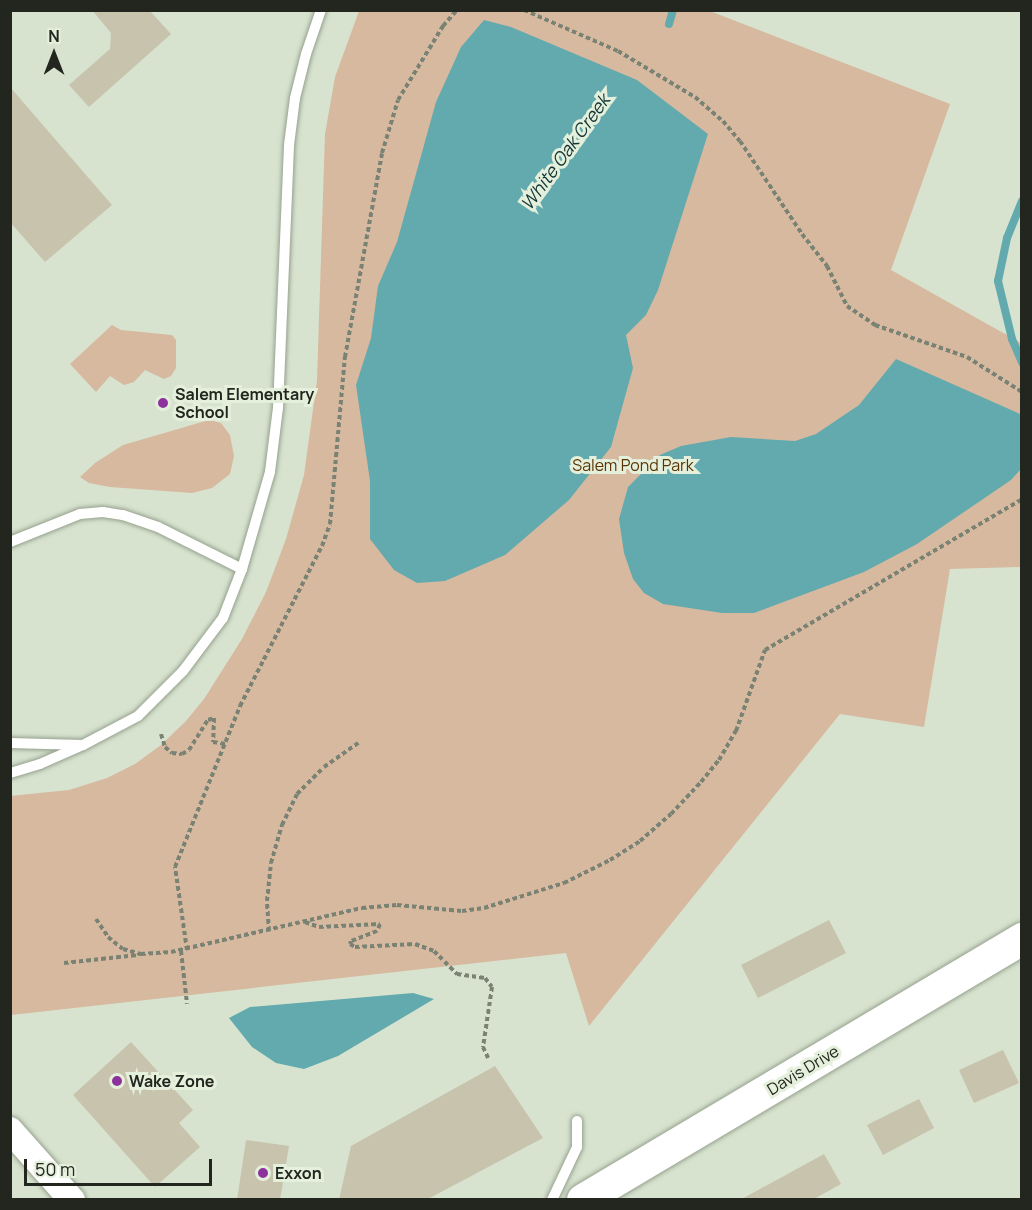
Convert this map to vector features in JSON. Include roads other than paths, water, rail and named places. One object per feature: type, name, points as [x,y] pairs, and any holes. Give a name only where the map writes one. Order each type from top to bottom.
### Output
[{"type":"main road","name":"Davis Drive","points":[[583,1200],[1022,939]]},
{"type":"street","points":[[10,1130],[72,1200]]},
{"type":"lane","points":[[10,773],[40,764],[83,745],[138,716],[183,671],[223,618],[242,569],[270,472],[278,408],[289,145],[295,98],[306,54],[321,10]]},
{"type":"lane","points":[[10,542],[80,514],[103,512],[123,515],[158,527],[242,569]]},
{"type":"lane","points":[[10,743],[83,745]]},
{"type":"lane","points":[[552,1200],[577,1147],[576,1121]]},
{"type":"water","points":[[484,20],[511,27],[637,80],[708,134],[658,290],[646,315],[626,335],[633,368],[611,447],[569,500],[505,555],[445,581],[417,583],[394,570],[370,539],[370,481],[356,385],[371,338],[378,286],[397,242],[436,102],[461,47]]},
{"type":"water","points":[[896,359],[1020,414],[1021,469],[1011,480],[917,544],[864,572],[754,613],[722,613],[663,604],[644,593],[633,579],[624,553],[619,519],[628,487],[660,455],[681,446],[731,437],[795,441],[816,434],[859,405]]},
{"type":"water","points":[[413,993],[434,999],[338,1056],[304,1069],[276,1063],[252,1047],[229,1018],[250,1007]]},
{"type":"waterway","name":"White Oak Creek","points":[[669,24],[673,10]]},
{"type":"waterway","points":[[1022,201],[1007,238],[998,281],[1012,339],[1022,363]]},
{"type":"place","name":"Salem Elementary School","points":[[163,403]]},
{"type":"place","name":"Wake Zone","points":[[117,1081]]},
{"type":"place","name":"Exxon","points":[[263,1173]]},
{"type":"park label","name":"Salem Pond Park","points":[[633,465]]}]
